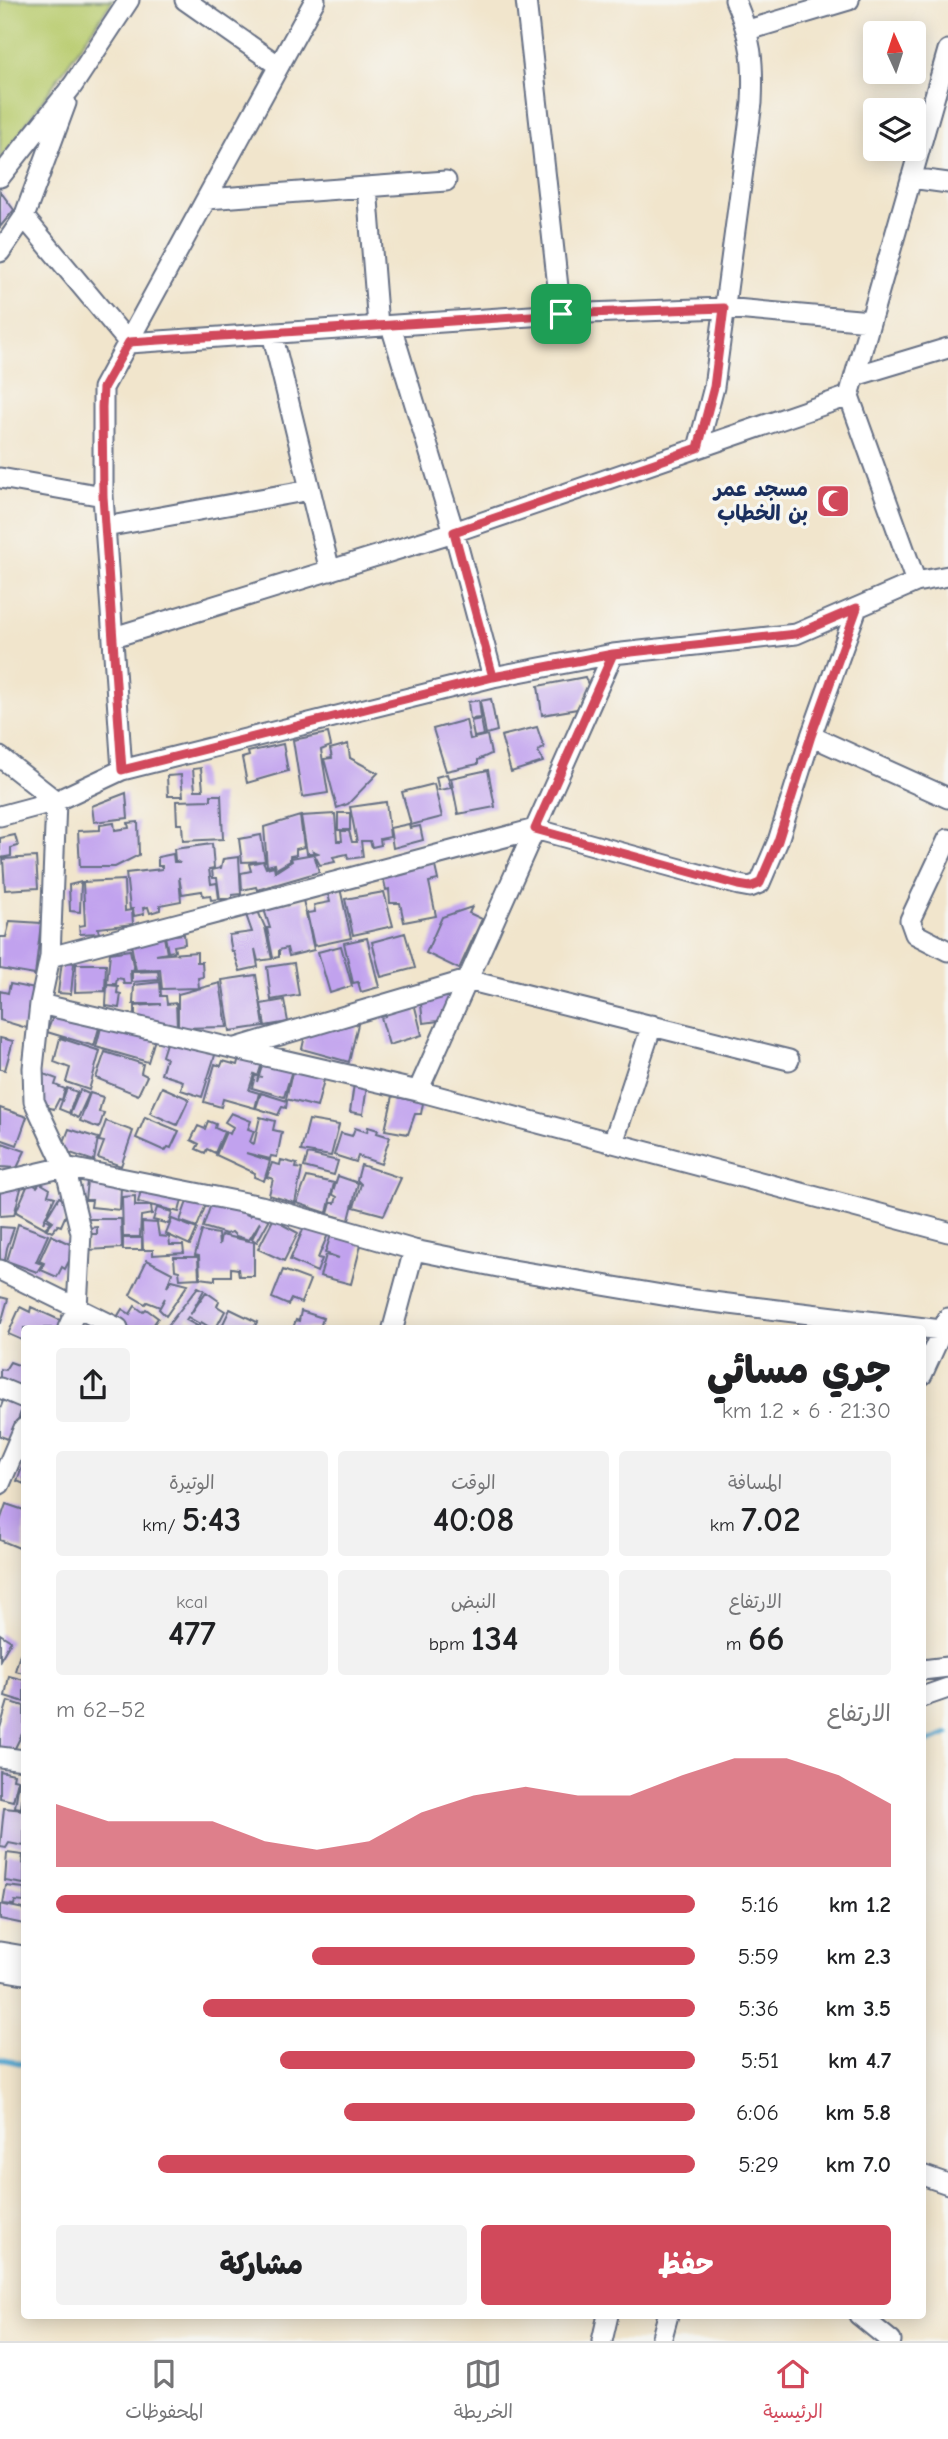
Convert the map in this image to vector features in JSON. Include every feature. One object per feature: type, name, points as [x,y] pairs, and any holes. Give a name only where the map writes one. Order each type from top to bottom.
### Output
[{"type":"street","points":[[0,177],[73,85],[129,0]]},
{"type":"street","points":[[185,0],[279,66]]},
{"type":"street","points":[[122,770],[103,496],[103,388],[315,0]]},
{"type":"street","points":[[526,0],[561,314]]},
{"type":"street","points":[[698,448],[714,387],[752,103],[754,69],[748,30],[735,0]]},
{"type":"street","points":[[748,30],[844,1]]},
{"type":"street","points":[[916,582],[849,396],[947,55]]},
{"type":"street","points":[[0,252],[24,217],[73,85]]},
{"type":"street","points":[[911,178],[948,183]]},
{"type":"street","points":[[207,199],[446,181]]},
{"type":"street","points":[[367,187],[384,326],[454,532],[493,677]]},
{"type":"street","points":[[24,217],[129,342]]},
{"type":"street","points":[[129,342],[561,314],[724,308],[870,321]]},
{"type":"street","points":[[272,333],[330,571]]},
{"type":"street","points":[[855,376],[948,348]]},
{"type":"street","points":[[114,637],[454,532],[849,396]]},
{"type":"street","points":[[0,478],[103,496]]},
{"type":"street","points":[[105,527],[310,490]]},
{"type":"street","points":[[0,816],[56,801],[122,770],[493,677],[613,654],[796,634],[916,582],[948,576]]},
{"type":"street","points":[[51,957],[535,829],[738,885],[750,887],[760,883],[778,841],[811,736],[857,608]]},
{"type":"street","points":[[418,1091],[613,654]]},
{"type":"street","points":[[811,736],[948,798]]},
{"type":"street","points":[[0,757],[56,801]]},
{"type":"street","points":[[56,801],[51,957],[40,1004],[33,1068],[34,1101],[65,1167],[81,1233],[77,1308],[69,1325]]},
{"type":"street","points":[[948,839],[910,920],[915,934],[948,951]]},
{"type":"street","points":[[234,1049],[467,980],[789,1059]]},
{"type":"street","points":[[40,1004],[418,1091],[948,1231]]},
{"type":"street","points":[[613,1143],[652,1026]]},
{"type":"street","points":[[0,1182],[65,1167],[261,1206],[414,1250],[513,1270],[680,1298],[945,1324],[926,1366]]},
{"type":"street","points":[[394,1325],[414,1250]]},
{"type":"street","points":[[0,1270],[112,1325]]},
{"type":"street","points":[[0,1388],[21,1397]]},
{"type":"street","points":[[0,1485],[21,1436]]},
{"type":"street","points":[[926,1670],[948,1667]]},
{"type":"street","points":[[926,1696],[948,1688]]},
{"type":"street","points":[[0,1757],[21,1760]]},
{"type":"street","points":[[0,1952],[21,1956]]},
{"type":"street","points":[[0,1970],[21,1974]]},
{"type":"street","points":[[926,2176],[948,2184]]},
{"type":"street","points":[[602,2341],[607,2319]]},
{"type":"street","points":[[661,2341],[667,2319]]},
{"type":"street","points":[[864,2319],[891,2341]]},
{"type":"green space","points":[[0,0],[113,0],[0,161]]},
{"type":"building","points":[[0,191],[14,210],[0,227]]},
{"type":"building","points":[[585,677],[589,687],[577,709],[542,715],[538,686]]},
{"type":"building","points":[[491,699],[497,731],[486,734],[480,701]]},
{"type":"building","points":[[479,700],[481,718],[470,719],[468,702]]},
{"type":"building","points":[[481,719],[484,735],[474,737],[471,721]]},
{"type":"building","points":[[466,720],[470,739],[487,735],[491,754],[478,760],[478,764],[446,771],[433,729]]},
{"type":"building","points":[[537,727],[544,748],[538,751],[543,762],[511,772],[501,736]]},
{"type":"building","points":[[328,733],[331,746],[321,750],[328,793],[302,797],[293,740]]},
{"type":"building","points":[[283,744],[288,771],[247,783],[242,758],[249,756],[248,752]]},
{"type":"building","points":[[348,744],[350,758],[378,773],[348,804],[337,808],[324,759],[332,758],[330,749]]},
{"type":"building","points":[[201,768],[203,790],[195,790],[193,769]]},
{"type":"building","points":[[488,770],[495,807],[458,814],[451,778]]},
{"type":"building","points":[[447,774],[451,788],[439,790],[436,777]]},
{"type":"building","points":[[181,775],[183,796],[168,796],[167,776]]},
{"type":"building","points":[[434,784],[442,817],[411,825],[402,792]]},
{"type":"building","points":[[126,793],[128,818],[94,822],[92,806]]},
{"type":"building","points":[[211,795],[221,795],[223,839],[183,841],[182,824],[177,824],[176,801],[211,800]]},
{"type":"building","points":[[386,802],[390,837],[380,839],[381,845],[372,847],[370,841],[361,841],[363,857],[348,859],[347,854],[333,857],[335,862],[320,865],[314,854],[318,853],[307,853],[301,816],[335,814],[337,841],[342,841],[341,831],[349,831],[352,842],[357,842],[350,807]]},
{"type":"building","points":[[338,813],[350,813],[350,830],[338,830]]},
{"type":"building","points":[[300,816],[304,847],[296,849],[296,855],[290,856],[290,861],[276,869],[275,864],[267,866],[264,827]]},
{"type":"building","points":[[138,822],[139,855],[115,867],[80,867],[78,831],[100,830],[100,825],[114,823],[115,830],[129,828],[128,823]]},
{"type":"building","points":[[409,824],[410,828],[420,826],[423,840],[393,848],[390,828]]},
{"type":"building","points":[[15,835],[18,846],[11,848],[11,856],[0,858],[0,838]]},
{"type":"building","points":[[261,835],[265,861],[242,862],[239,839]]},
{"type":"building","points":[[212,844],[214,868],[209,869],[211,884],[217,883],[219,899],[211,900],[210,895],[203,896],[202,891],[182,894],[179,877],[181,901],[160,905],[160,910],[150,913],[148,907],[143,908],[144,914],[134,916],[133,909],[130,909],[126,873],[162,869],[162,866],[158,866],[158,857],[173,854],[174,862],[178,862],[175,860],[174,849]]},
{"type":"building","points":[[314,854],[319,872],[257,890],[256,887],[242,890],[241,873],[251,871],[249,864],[263,861],[266,868],[274,866],[275,872],[292,861],[291,858]]},
{"type":"building","points":[[36,857],[38,888],[5,890],[3,859]]},
{"type":"building","points":[[239,857],[241,894],[232,895],[232,899],[220,899],[217,878],[213,878],[212,870],[221,868],[223,859]]},
{"type":"building","points":[[434,862],[438,880],[429,882],[436,916],[404,922],[400,903],[390,903],[389,889],[386,890],[382,872]]},
{"type":"building","points":[[124,880],[125,911],[132,910],[133,924],[98,928],[99,933],[80,934],[79,926],[85,925],[83,882]]},
{"type":"building","points":[[81,882],[80,912],[70,911],[69,885]]},
{"type":"building","points":[[340,888],[351,938],[314,946],[307,913],[315,912],[314,905],[330,902],[327,890]]},
{"type":"building","points":[[384,892],[393,926],[353,935],[345,899]]},
{"type":"building","points":[[303,900],[314,950],[289,956],[287,948],[279,950],[279,957],[273,958],[267,928],[270,928],[263,906]]},
{"type":"building","points":[[472,907],[469,913],[482,919],[459,969],[426,953],[442,917]]},
{"type":"building","points":[[257,909],[265,927],[272,959],[258,961],[255,949],[258,967],[240,971],[229,935],[252,932],[245,912]]},
{"type":"building","points":[[10,921],[41,923],[35,975],[0,969],[0,937],[6,937]]},
{"type":"building","points":[[405,933],[415,968],[381,977],[372,942]]},
{"type":"building","points":[[184,934],[185,944],[174,946],[175,951],[168,952],[165,936]]},
{"type":"building","points":[[164,937],[167,953],[156,955],[197,952],[197,962],[202,962],[203,977],[198,978],[199,988],[162,989],[160,969],[136,970],[131,944]]},
{"type":"building","points":[[367,938],[379,987],[361,992],[358,982],[353,983],[344,943]]},
{"type":"building","points":[[341,946],[352,986],[330,993],[318,952]]},
{"type":"building","points":[[130,950],[134,970],[130,970],[131,984],[124,984],[123,979],[117,978],[116,984],[107,984],[110,953]]},
{"type":"building","points":[[62,961],[74,963],[71,994],[58,993]]},
{"type":"building","points":[[294,963],[299,995],[271,1000],[267,967]]},
{"type":"building","points":[[76,964],[106,964],[105,991],[75,992]]},
{"type":"building","points":[[158,971],[159,980],[132,982],[132,972]]},
{"type":"building","points":[[256,975],[264,1026],[230,1031],[222,980]]},
{"type":"building","points":[[160,982],[161,996],[166,996],[167,1004],[176,1003],[177,1027],[135,1018],[135,1006],[161,1004],[133,1004],[134,985]]},
{"type":"building","points":[[220,983],[227,1027],[178,1028],[178,994]]},
{"type":"building","points":[[10,984],[35,989],[30,1029],[0,1020],[0,991],[8,993]]},
{"type":"building","points":[[107,985],[118,986],[117,993],[121,994],[119,1008],[106,1006]]},
{"type":"building","points":[[455,993],[438,1021],[423,1023],[420,995]]},
{"type":"building","points":[[284,1000],[288,1022],[265,1026],[261,1004]]},
{"type":"building","points":[[414,1003],[422,1035],[389,1045],[381,1017],[386,1016],[385,1011]]},
{"type":"building","points":[[54,1014],[100,1024],[94,1046],[47,1032]]},
{"type":"building","points":[[338,1021],[358,1024],[349,1062],[302,1049],[306,1031]]},
{"type":"building","points":[[102,1024],[155,1039],[148,1062],[96,1047]]},
{"type":"building","points":[[168,1037],[216,1052],[202,1097],[181,1090],[183,1081],[161,1074],[166,1058],[162,1056]]},
{"type":"building","points":[[0,1038],[13,1041],[5,1070],[0,1069]]},
{"type":"building","points":[[60,1038],[100,1051],[89,1090],[66,1082],[70,1068],[54,1062]]},
{"type":"building","points":[[105,1052],[143,1064],[141,1073],[147,1076],[138,1095],[96,1078]]},
{"type":"building","points":[[239,1057],[262,1063],[258,1076],[254,1074],[249,1090],[259,1093],[255,1108],[223,1099],[221,1107],[204,1102],[215,1064],[221,1066],[223,1061],[237,1065]]},
{"type":"building","points":[[263,1063],[292,1070],[284,1097],[252,1088],[255,1076],[258,1076],[257,1082]]},
{"type":"building","points":[[293,1068],[325,1076],[317,1107],[286,1099]]},
{"type":"building","points":[[41,1073],[57,1079],[55,1085],[65,1089],[62,1100],[59,1099],[54,1109],[40,1105]]},
{"type":"building","points":[[354,1084],[367,1086],[363,1114],[350,1112]]},
{"type":"building","points":[[162,1087],[189,1099],[177,1125],[150,1113]]},
{"type":"building","points":[[67,1088],[77,1092],[69,1113],[59,1109]]},
{"type":"building","points":[[80,1090],[89,1094],[78,1118],[70,1114]]},
{"type":"building","points":[[90,1093],[103,1097],[99,1112],[104,1113],[99,1128],[80,1121]]},
{"type":"building","points":[[261,1093],[287,1101],[286,1108],[282,1107],[278,1115],[256,1108]]},
{"type":"building","points":[[393,1096],[423,1103],[421,1114],[415,1114],[408,1134],[385,1130]]},
{"type":"building","points":[[0,1108],[27,1117],[17,1145],[0,1139]]},
{"type":"building","points":[[231,1113],[251,1121],[248,1129],[254,1131],[250,1142],[254,1144],[260,1117],[275,1121],[273,1130],[282,1132],[277,1157],[271,1156],[270,1159],[246,1153],[270,1161],[264,1181],[254,1177],[255,1173],[216,1155],[226,1132],[230,1134],[233,1127],[225,1122]]},
{"type":"building","points":[[145,1117],[179,1131],[171,1148],[168,1147],[165,1151],[136,1138]]},
{"type":"building","points":[[309,1120],[339,1125],[331,1156],[301,1151]]},
{"type":"building","points":[[106,1121],[133,1131],[121,1166],[98,1158],[104,1142],[99,1141]]},
{"type":"building","points":[[208,1121],[224,1132],[215,1153],[207,1149],[205,1153],[196,1149],[199,1144],[191,1140],[198,1126],[205,1129]]},
{"type":"building","points":[[368,1127],[390,1137],[381,1164],[358,1156],[356,1162],[334,1155],[341,1133],[352,1136],[355,1128],[367,1132]]},
{"type":"building","points":[[69,1129],[98,1138],[94,1161],[61,1150]]},
{"type":"building","points":[[2,1143],[25,1151],[17,1168],[0,1167]]},
{"type":"building","points":[[308,1154],[338,1161],[334,1175],[304,1167]]},
{"type":"building","points":[[281,1160],[297,1164],[296,1168],[302,1169],[295,1203],[269,1195],[273,1179],[267,1177],[272,1163],[280,1165]]},
{"type":"building","points":[[361,1165],[401,1178],[384,1215],[354,1207],[361,1184],[357,1180]]},
{"type":"building","points":[[338,1176],[358,1183],[349,1220],[328,1214],[331,1203],[335,1203],[337,1197],[332,1194]]},
{"type":"building","points":[[307,1177],[334,1183],[327,1213],[297,1203]]},
{"type":"building","points":[[23,1181],[14,1215],[0,1216],[0,1185]]},
{"type":"building","points":[[87,1181],[121,1186],[120,1210],[91,1207],[92,1200],[85,1200]]},
{"type":"building","points":[[29,1182],[37,1187],[40,1183],[50,1189],[48,1195],[55,1197],[43,1223],[46,1219],[51,1222],[45,1228],[16,1212]]},
{"type":"building","points":[[142,1186],[183,1196],[179,1212],[138,1202]]},
{"type":"building","points":[[135,1196],[135,1206],[151,1206],[152,1214],[141,1216],[140,1237],[123,1237],[122,1197]]},
{"type":"building","points":[[189,1196],[207,1202],[197,1227],[180,1221]]},
{"type":"building","points":[[59,1197],[71,1203],[61,1226],[58,1225],[52,1232],[46,1229],[53,1221],[47,1217]]},
{"type":"building","points":[[213,1199],[250,1216],[256,1207],[273,1213],[257,1242],[252,1239],[260,1222],[249,1240],[232,1232],[226,1234],[203,1227]]},
{"type":"building","points":[[157,1208],[172,1212],[169,1224],[153,1220]]},
{"type":"building","points":[[276,1214],[285,1219],[283,1225],[298,1233],[284,1261],[258,1249]]},
{"type":"building","points":[[86,1219],[121,1219],[122,1248],[88,1250],[87,1234],[97,1234],[97,1227],[86,1228]]},
{"type":"building","points":[[172,1219],[197,1229],[190,1245],[166,1234]]},
{"type":"building","points":[[142,1222],[157,1223],[159,1236],[169,1237],[170,1245],[183,1245],[184,1253],[153,1255],[153,1250],[143,1250]]},
{"type":"building","points":[[18,1224],[48,1235],[36,1262],[42,1264],[37,1272],[7,1261]]},
{"type":"building","points":[[305,1225],[329,1232],[318,1258],[322,1259],[317,1272],[290,1260]]},
{"type":"building","points":[[0,1227],[14,1228],[5,1260],[0,1260]]},
{"type":"building","points":[[202,1231],[218,1234],[219,1245],[221,1235],[254,1242],[254,1276],[239,1276],[238,1269],[231,1268],[231,1276],[215,1276],[215,1280],[200,1278],[199,1256],[195,1255]]},
{"type":"building","points":[[332,1232],[362,1241],[351,1284],[320,1276],[326,1255],[339,1258],[325,1253]]},
{"type":"building","points":[[51,1235],[76,1247],[65,1269],[62,1267],[57,1277],[41,1270],[44,1263],[39,1261]]},
{"type":"building","points":[[123,1238],[142,1238],[142,1250],[123,1250]]},
{"type":"building","points":[[174,1257],[198,1257],[199,1278],[180,1279],[179,1271],[175,1270]]},
{"type":"building","points":[[147,1260],[172,1273],[167,1287],[172,1280],[188,1284],[166,1316],[159,1309],[165,1298],[160,1307],[147,1302],[145,1304],[130,1295]]},
{"type":"building","points":[[283,1270],[310,1280],[301,1303],[291,1299],[288,1305],[272,1298]]},
{"type":"building","points":[[198,1287],[204,1290],[190,1315],[206,1292],[219,1301],[217,1306],[225,1311],[218,1325],[200,1324],[188,1317],[186,1320],[195,1325],[168,1325]]},
{"type":"building","points":[[0,1297],[8,1299],[1,1323],[0,1323]]},
{"type":"building","points":[[135,1306],[143,1312],[146,1309],[158,1318],[153,1325],[125,1325],[116,1319],[122,1309],[130,1314]]},
{"type":"building","points":[[20,1307],[30,1312],[31,1307],[62,1321],[60,1325],[21,1325],[21,1340],[8,1334]]},
{"type":"building","points":[[230,1309],[257,1322],[256,1325],[222,1325]]},
{"type":"building","points":[[301,1311],[323,1318],[321,1325],[294,1325],[296,1320],[299,1321]]},
{"type":"building","points":[[10,1362],[21,1366],[21,1393],[0,1384],[0,1369],[5,1370]]},
{"type":"building","points":[[5,1396],[21,1402],[21,1412],[11,1440],[0,1436],[0,1409]]},
{"type":"building","points":[[6,1504],[21,1509],[21,1549],[0,1540],[0,1521]]},
{"type":"building","points":[[0,1634],[11,1641],[0,1660]]},
{"type":"building","points":[[20,1654],[21,1654],[21,1672],[15,1671]]},
{"type":"building","points":[[9,1676],[21,1679],[21,1701],[5,1696]]},
{"type":"building","points":[[8,1701],[21,1705],[21,1736],[13,1752],[0,1748],[0,1728]]},
{"type":"building","points":[[0,1771],[14,1774],[13,1779],[18,1780],[13,1801],[0,1798]]},
{"type":"building","points":[[19,1781],[21,1808],[15,1807]]},
{"type":"building","points":[[4,1808],[21,1810],[21,1845],[9,1843],[6,1848],[0,1847]]},
{"type":"building","points":[[7,1853],[21,1855],[21,1884],[5,1881]]},
{"type":"building","points":[[6,1886],[21,1888],[21,1902],[15,1901],[14,1905],[3,1904]]},
{"type":"building","points":[[0,1904],[21,1908],[21,1923],[0,1919]]},
{"type":"waterway","points":[[926,1742],[948,1734]]},
{"type":"waterway","points":[[0,2059],[21,2063]]},
{"type":"place","name":"مسجد عمر بن الخطاب","points":[[833,501]]},
{"type":"route","points":[[561,314],[129,342],[103,388],[102,407],[103,496],[122,770],[493,677],[613,654],[535,829],[738,885],[750,887],[760,883],[778,841],[811,736],[857,608],[796,634],[613,654],[553,666],[493,677],[454,532],[698,448],[714,387],[724,308],[561,314]]}]
